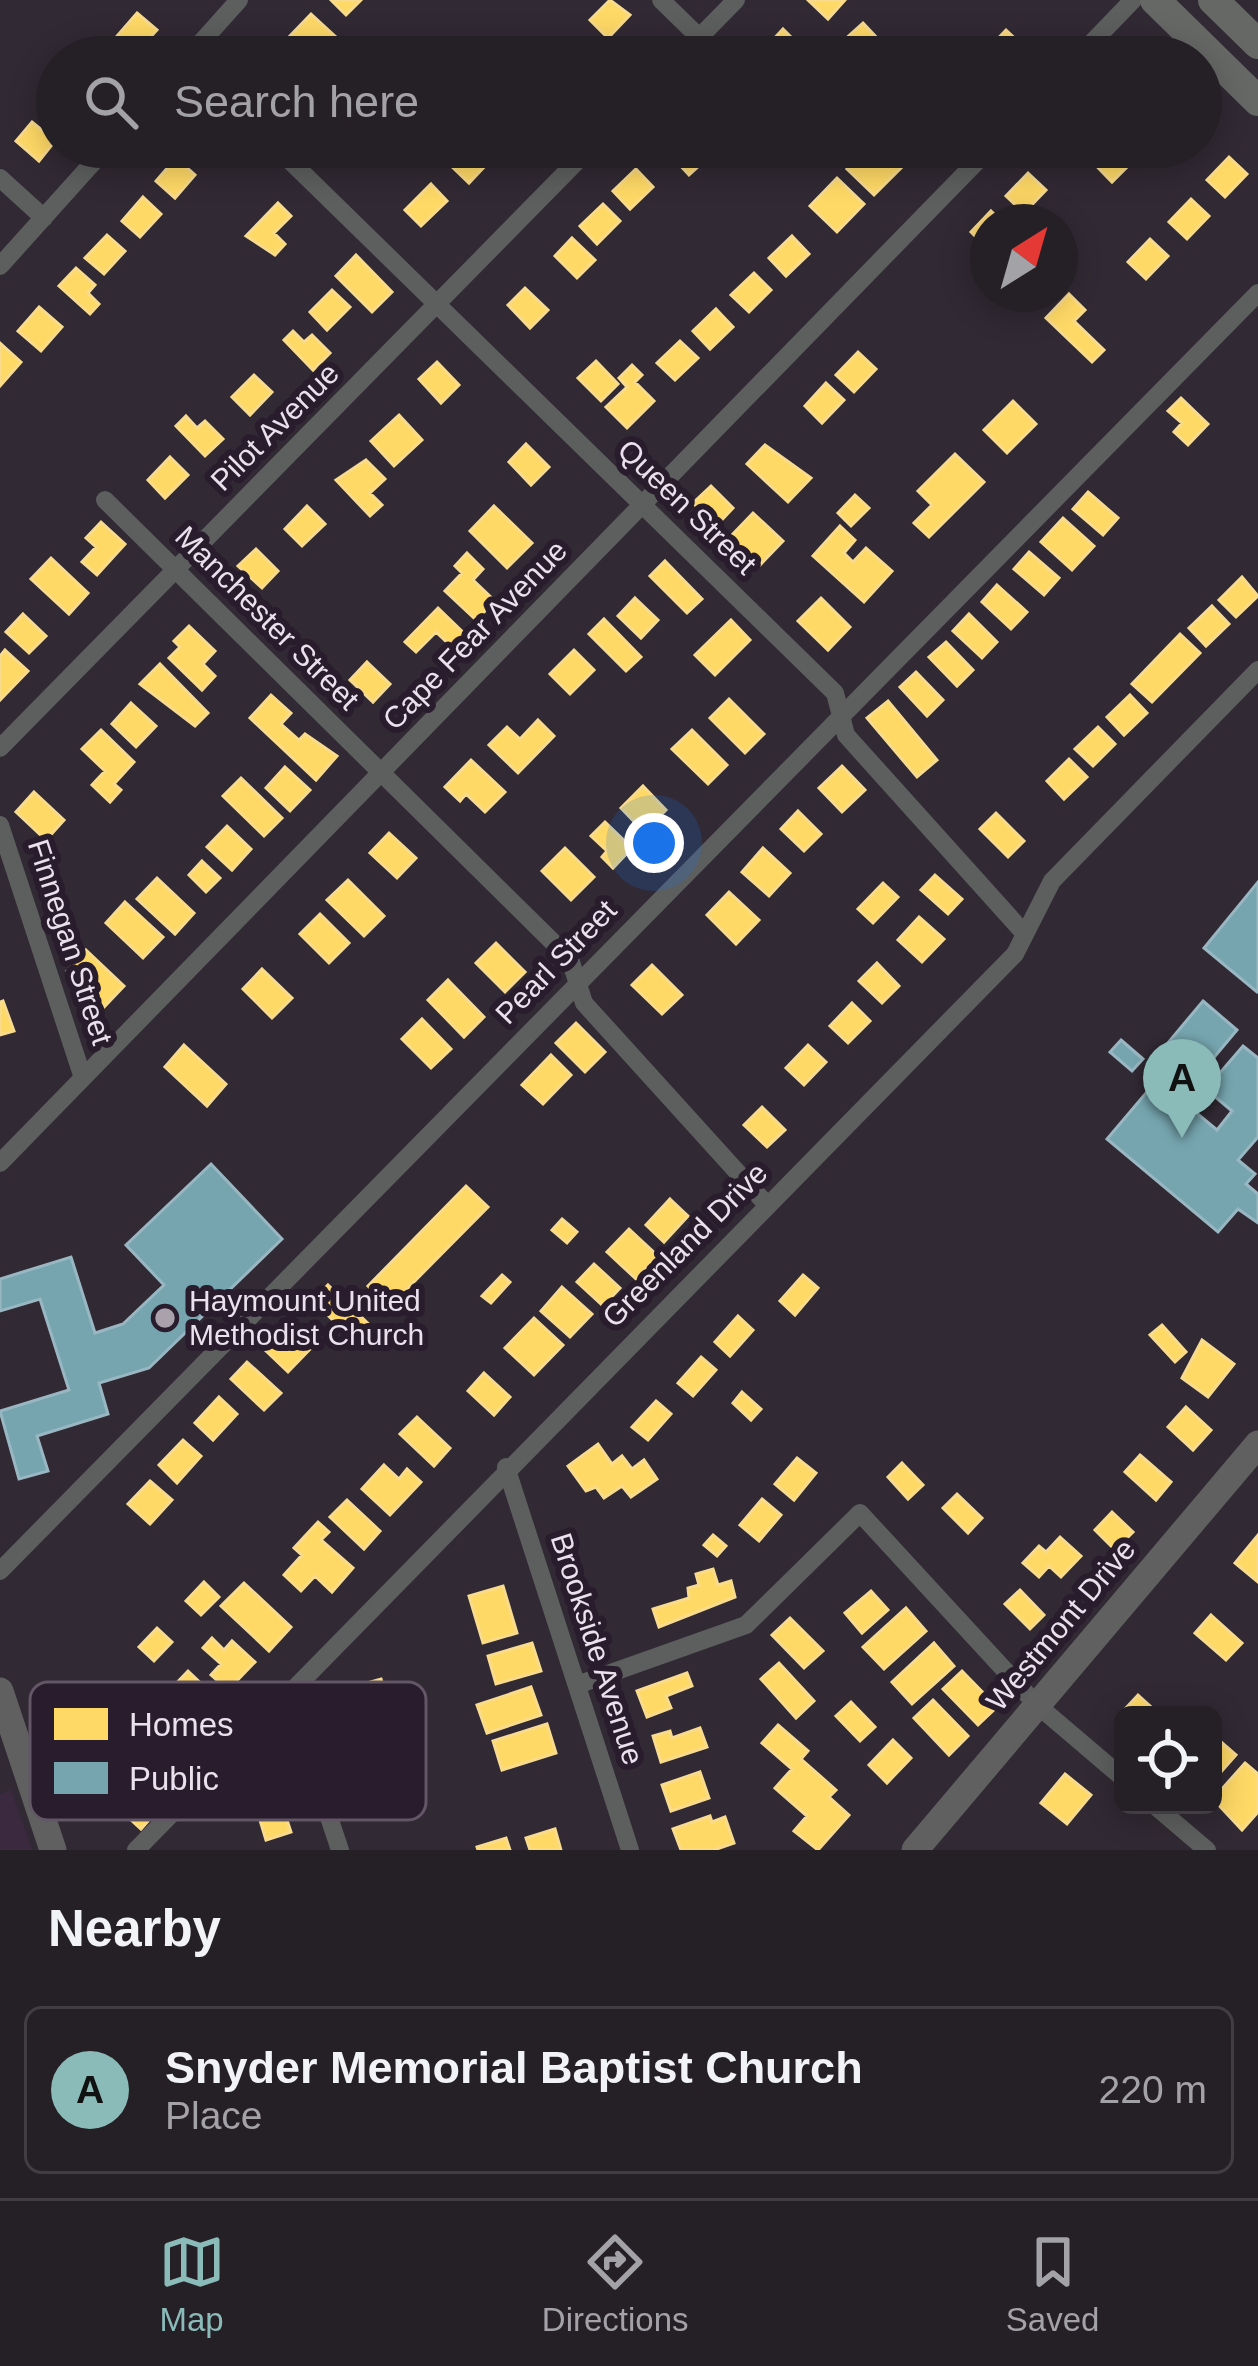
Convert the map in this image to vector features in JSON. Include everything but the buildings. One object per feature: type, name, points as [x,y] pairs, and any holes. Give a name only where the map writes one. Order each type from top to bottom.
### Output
[{"type":"main road","points":[[1155,0],[1192,36]]},
{"type":"main road","points":[[1213,0],[1258,44]]},
{"type":"main road","points":[[1222,65],[1258,100]]},
{"type":"street","points":[[207,36],[239,0]]},
{"type":"street","points":[[661,0],[698,36]]},
{"type":"street","points":[[700,36],[736,0]]},
{"type":"street","points":[[1098,36],[1133,0]]},
{"type":"street","points":[[0,266],[88,168]]},
{"type":"street","name":"Queen Street","points":[[297,168],[835,693],[846,735],[1024,933]]},
{"type":"street","name":"Pilot Avenue","points":[[0,748],[571,168]]},
{"type":"street","name":"Cape Fear Avenue","points":[[0,1162],[971,168]]},
{"type":"street","points":[[0,178],[44,218]]},
{"type":"street","name":"Pearl Street","points":[[0,1571],[1258,293]]},
{"type":"street","name":"Manchester Street","points":[[105,500],[570,958],[584,1003],[768,1206]]},
{"type":"street","name":"Greenland Drive","points":[[297,1682],[1015,954],[1068,863],[1258,670]]},
{"type":"street","name":"Finnegan Street","points":[[0,825],[83,1078]]},
{"type":"street","name":"Westmont Drive","points":[[915,1850],[1258,1444]]},
{"type":"street","name":"Brookside Avenue","points":[[506,1467],[630,1850]]},
{"type":"street","points":[[577,1685],[746,1625],[860,1513],[1036,1704],[1114,1770]]},
{"type":"street","points":[[0,1691],[30,1783]]},
{"type":"street","points":[[1165,1814],[1207,1850]]},
{"type":"street","points":[[42,1820],[52,1850]]},
{"type":"street","name":"Greenland Drive","points":[[136,1850],[165,1820]]},
{"type":"street","points":[[330,1820],[340,1850]]},
{"type":"shaded area","points":[[11,1790],[32,1850],[0,1850],[0,1794]]},
{"type":"place","name":"Snyder Memorial Baptist Church","points":[[1182,1138]]},
{"type":"place","name":"Haymount United Methodist Church","points":[[165,1318]]}]
